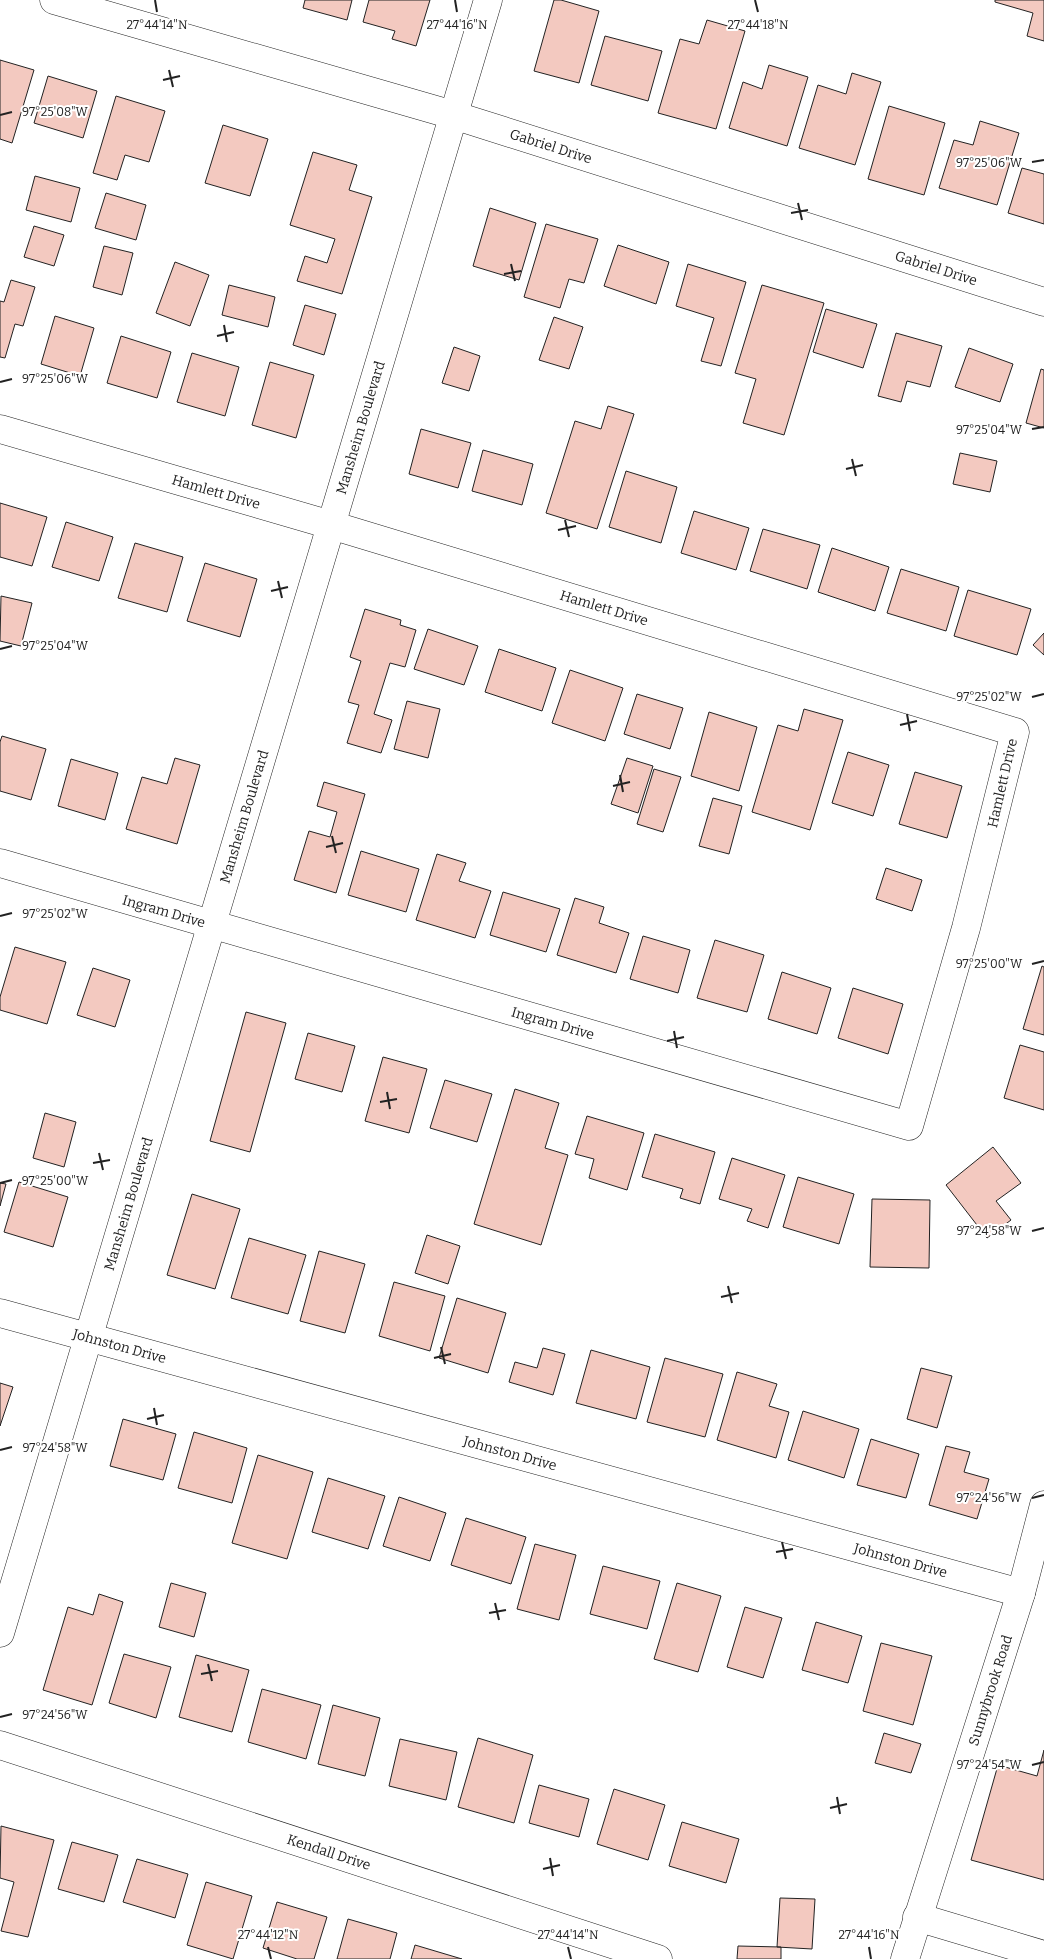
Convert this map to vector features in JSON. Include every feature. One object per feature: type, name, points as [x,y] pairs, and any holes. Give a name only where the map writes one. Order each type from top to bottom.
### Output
[{"type":"street","name":"Gabriel Drive","points":[[54,0],[454,115],[1044,302]]},
{"type":"street","name":"Mansheim Boulevard","points":[[0,1633],[488,0]]},
{"type":"street","name":"Hamlett Drive","points":[[0,429],[331,525],[1015,732],[966,928]]},
{"type":"street","name":"Ingram Drive","points":[[0,863],[909,1126],[966,928]]},
{"type":"street","name":"Johnston Drive","points":[[0,1312],[88,1338],[1021,1593]]},
{"type":"street","name":"Sunnybrook Road","points":[[905,1959],[1021,1593],[1044,1505]]},
{"type":"street","name":"Kendall Drive","points":[[0,1745],[658,1959]]},
{"type":"street","points":[[917,1917],[1044,1955]]},
{"type":"building","points":[[305,0],[352,0],[347,20],[303,8]]},
{"type":"building","points":[[369,0],[430,0],[416,46],[392,39],[395,31],[363,22]]},
{"type":"building","points":[[554,0],[561,0],[599,11],[579,83],[534,71]]},
{"type":"building","points":[[995,0],[1044,0],[1044,41],[1027,36],[1033,13],[995,2]]},
{"type":"building","points":[[707,20],[745,31],[716,129],[658,113],[680,39],[699,44]]},
{"type":"building","points":[[605,36],[662,51],[648,101],[591,85]]},
{"type":"building","points":[[0,60],[34,70],[12,143],[0,139]]},
{"type":"building","points":[[769,65],[808,77],[787,146],[729,128],[743,82],[762,89]]},
{"type":"building","points":[[852,73],[881,82],[855,165],[799,148],[818,85],[846,94]]},
{"type":"building","points":[[48,76],[97,91],[83,138],[34,123]]},
{"type":"building","points":[[116,96],[165,111],[149,162],[125,155],[117,180],[93,173]]},
{"type":"building","points":[[889,106],[945,123],[924,195],[868,179]]},
{"type":"building","points":[[980,121],[1019,133],[997,205],[939,188],[954,140],[973,145]]},
{"type":"building","points":[[223,125],[268,139],[250,196],[205,183]]},
{"type":"building","points":[[313,152],[357,165],[349,190],[372,197],[342,294],[297,281],[305,256],[327,263],[335,239],[290,225]]},
{"type":"building","points":[[1022,168],[1044,174],[1044,224],[1008,213]]},
{"type":"building","points":[[35,176],[80,188],[71,222],[26,210]]},
{"type":"building","points":[[106,193],[146,205],[136,240],[95,228]]},
{"type":"building","points":[[490,208],[536,223],[519,280],[473,266]]},
{"type":"building","points":[[546,224],[598,239],[584,283],[569,279],[560,308],[524,297]]},
{"type":"building","points":[[34,226],[64,235],[54,266],[24,257]]},
{"type":"building","points":[[618,245],[669,262],[656,304],[604,286]]},
{"type":"building","points":[[104,246],[133,253],[122,295],[93,287]]},
{"type":"building","points":[[175,262],[209,275],[190,326],[156,313]]},
{"type":"building","points":[[688,264],[746,282],[721,366],[701,361],[714,318],[676,306]]},
{"type":"building","points":[[11,280],[35,287],[23,326],[15,324],[5,358],[0,357],[0,301],[4,302]]},
{"type":"building","points":[[229,285],[275,297],[268,327],[222,315]]},
{"type":"building","points":[[762,285],[824,303],[784,435],[743,423],[756,379],[735,373]]},
{"type":"building","points":[[305,305],[336,314],[324,355],[293,345]]},
{"type":"building","points":[[826,309],[877,324],[863,368],[813,352]]},
{"type":"building","points":[[55,316],[94,328],[80,376],[41,364]]},
{"type":"building","points":[[554,317],[583,327],[569,369],[539,360]]},
{"type":"building","points":[[896,333],[942,346],[930,387],[907,381],[901,402],[878,396]]},
{"type":"building","points":[[121,336],[171,352],[157,398],[107,383]]},
{"type":"building","points":[[454,347],[480,356],[469,391],[442,383]]},
{"type":"building","points":[[969,348],[1013,364],[1000,402],[955,387]]},
{"type":"building","points":[[192,353],[239,367],[225,416],[177,402]]},
{"type":"building","points":[[270,362],[314,375],[296,438],[252,425]]},
{"type":"building","points":[[1041,369],[1044,370],[1044,428],[1026,423]]},
{"type":"building","points":[[608,406],[634,414],[597,529],[546,513],[575,421],[601,429]]},
{"type":"building","points":[[421,429],[471,443],[458,488],[409,474]]},
{"type":"building","points":[[483,450],[533,464],[522,505],[472,491]]},
{"type":"building","points":[[960,453],[997,461],[990,492],[953,484]]},
{"type":"building","points":[[626,471],[677,487],[661,543],[609,527]]},
{"type":"building","points":[[0,503],[47,517],[32,566],[0,557]]},
{"type":"building","points":[[694,511],[749,528],[736,570],[681,553]]},
{"type":"building","points":[[66,522],[113,537],[99,581],[52,567]]},
{"type":"building","points":[[763,529],[820,545],[807,589],[750,571]]},
{"type":"building","points":[[135,543],[183,557],[167,612],[118,598]]},
{"type":"building","points":[[832,548],[889,567],[875,611],[818,592]]},
{"type":"building","points":[[205,563],[257,579],[240,637],[187,621]]},
{"type":"building","points":[[901,569],[959,587],[946,631],[887,613]]},
{"type":"building","points":[[968,590],[1031,609],[1017,655],[954,636]]},
{"type":"building","points":[[1,596],[32,603],[21,646],[0,641]]},
{"type":"building","points":[[365,609],[401,620],[400,625],[416,630],[405,667],[390,663],[374,714],[392,720],[381,753],[347,743],[359,705],[348,702],[361,661],[350,657]]},
{"type":"building","points":[[428,629],[478,646],[464,685],[414,669]]},
{"type":"building","points":[[1044,633],[1044,655],[1033,645]]},
{"type":"building","points":[[499,649],[556,668],[542,711],[485,692]]},
{"type":"building","points":[[570,670],[623,688],[605,741],[552,723]]},
{"type":"building","points":[[637,694],[683,708],[670,749],[624,734]]},
{"type":"building","points":[[407,701],[440,709],[428,758],[394,749]]},
{"type":"building","points":[[804,709],[843,720],[810,830],[752,812],[778,725],[798,731]]},
{"type":"building","points":[[709,712],[757,727],[739,791],[691,776]]},
{"type":"building","points":[[2,736],[46,749],[31,800],[0,791],[0,742]]},
{"type":"building","points":[[848,752],[889,765],[873,816],[832,803]]},
{"type":"building","points":[[175,758],[200,765],[177,844],[126,829],[142,777],[167,784]]},
{"type":"building","points":[[627,758],[653,766],[638,813],[611,804]]},
{"type":"building","points":[[71,759],[118,773],[105,820],[58,806]]},
{"type":"building","points":[[654,769],[681,777],[663,832],[637,824]]},
{"type":"building","points":[[915,772],[962,786],[947,838],[899,824]]},
{"type":"building","points":[[324,782],[365,794],[336,893],[294,880],[309,831],[330,837],[337,812],[317,806]]},
{"type":"building","points":[[713,798],[742,806],[729,854],[699,846]]},
{"type":"building","points":[[361,851],[419,869],[406,912],[348,895]]},
{"type":"building","points":[[437,854],[466,863],[459,881],[491,891],[475,938],[416,920]]},
{"type":"building","points":[[886,868],[922,880],[912,911],[876,899]]},
{"type":"building","points":[[503,892],[560,909],[546,952],[490,935]]},
{"type":"building","points":[[575,898],[604,907],[599,923],[629,933],[616,973],[557,955]]},
{"type":"building","points":[[643,936],[690,950],[678,993],[630,979]]},
{"type":"building","points":[[715,940],[764,955],[747,1012],[697,998]]},
{"type":"building","points":[[15,947],[66,962],[47,1024],[0,1010],[0,997]]},
{"type":"building","points":[[1042,966],[1044,967],[1044,1035],[1023,1029]]},
{"type":"building","points":[[93,968],[130,980],[115,1027],[77,1015]]},
{"type":"building","points":[[782,972],[831,988],[817,1034],[768,1019]]},
{"type":"building","points":[[853,988],[903,1004],[888,1054],[838,1038]]},
{"type":"building","points":[[246,1012],[286,1023],[250,1152],[210,1141]]},
{"type":"building","points":[[308,1033],[355,1046],[342,1092],[295,1079]]},
{"type":"building","points":[[1020,1045],[1044,1052],[1044,1110],[1004,1098]]},
{"type":"building","points":[[383,1057],[427,1069],[409,1133],[365,1121]]},
{"type":"building","points":[[445,1080],[492,1094],[477,1142],[430,1128]]},
{"type":"building","points":[[515,1089],[559,1103],[545,1148],[568,1155],[541,1245],[474,1224]]},
{"type":"building","points":[[45,1113],[76,1122],[64,1167],[33,1158]]},
{"type":"building","points":[[587,1116],[644,1133],[627,1190],[589,1178],[594,1159],[575,1154]]},
{"type":"building","points":[[655,1134],[715,1152],[700,1204],[680,1198],[683,1189],[642,1177]]},
{"type":"building","points":[[993,1147],[1021,1183],[996,1201],[1011,1220],[987,1238],[946,1185]]},
{"type":"building","points":[[732,1158],[785,1175],[768,1228],[747,1221],[752,1209],[719,1199]]},
{"type":"building","points":[[798,1177],[854,1194],[839,1244],[783,1227]]},
{"type":"building","points":[[19,1182],[68,1197],[53,1247],[4,1232]]},
{"type":"building","points":[[0,1183],[6,1184],[0,1206]]},
{"type":"building","points":[[192,1194],[240,1209],[215,1289],[167,1275]]},
{"type":"building","points":[[872,1199],[930,1200],[929,1268],[870,1267]]},
{"type":"building","points":[[427,1235],[460,1246],[448,1284],[415,1273]]},
{"type":"building","points":[[249,1238],[306,1255],[288,1314],[231,1298]]},
{"type":"building","points":[[319,1251],[365,1264],[345,1333],[300,1321]]},
{"type":"building","points":[[394,1282],[445,1296],[430,1351],[379,1336]]},
{"type":"building","points":[[457,1298],[506,1313],[488,1373],[439,1358]]},
{"type":"building","points":[[543,1348],[565,1354],[553,1395],[509,1382],[515,1362],[537,1368]]},
{"type":"building","points":[[591,1350],[650,1367],[636,1419],[576,1403]]},
{"type":"building","points":[[665,1358],[723,1374],[705,1437],[647,1422]]},
{"type":"building","points":[[921,1368],[952,1376],[937,1428],[907,1419]]},
{"type":"building","points":[[737,1372],[777,1384],[769,1406],[789,1412],[776,1458],[717,1440]]},
{"type":"building","points":[[0,1383],[13,1387],[0,1426]]},
{"type":"building","points":[[803,1411],[859,1429],[844,1478],[788,1460]]},
{"type":"building","points":[[123,1419],[176,1434],[163,1480],[110,1466]]},
{"type":"building","points":[[194,1432],[247,1448],[232,1503],[178,1488]]},
{"type":"building","points":[[871,1439],[919,1454],[906,1498],[857,1485]]},
{"type":"building","points":[[946,1446],[970,1452],[964,1472],[989,1479],[977,1519],[929,1505]]},
{"type":"building","points":[[258,1455],[313,1472],[287,1559],[232,1543]]},
{"type":"building","points":[[328,1478],[385,1496],[368,1549],[312,1532]]},
{"type":"building","points":[[399,1497],[446,1513],[430,1561],[383,1546]]},
{"type":"building","points":[[466,1518],[526,1537],[511,1584],[451,1565]]},
{"type":"building","points":[[535,1544],[576,1555],[559,1620],[517,1609]]},
{"type":"building","points":[[603,1566],[660,1581],[647,1629],[590,1614]]},
{"type":"building","points":[[171,1583],[206,1593],[194,1637],[159,1627]]},
{"type":"building","points":[[677,1583],[721,1596],[698,1672],[654,1659]]},
{"type":"building","points":[[99,1594],[123,1602],[92,1705],[43,1690],[68,1607],[93,1615]]},
{"type":"building","points":[[745,1607],[782,1618],[763,1678],[727,1667]]},
{"type":"building","points":[[816,1622],[862,1636],[848,1683],[802,1670]]},
{"type":"building","points":[[881,1643],[932,1656],[913,1725],[863,1711]]},
{"type":"building","points":[[124,1654],[171,1667],[156,1718],[109,1703]]},
{"type":"building","points":[[196,1655],[249,1670],[232,1732],[179,1717]]},
{"type":"building","points":[[262,1689],[321,1705],[306,1759],[248,1742]]},
{"type":"building","points":[[333,1705],[380,1718],[365,1776],[318,1764]]},
{"type":"building","points":[[884,1733],[921,1744],[911,1773],[875,1763]]},
{"type":"building","points":[[478,1738],[533,1755],[514,1823],[458,1807]]},
{"type":"building","points":[[400,1739],[457,1752],[446,1800],[389,1786]]},
{"type":"building","points":[[1044,1750],[1044,1880],[971,1860],[998,1765],[1037,1776]]},
{"type":"building","points":[[539,1785],[589,1799],[579,1837],[529,1823]]},
{"type":"building","points":[[614,1789],[665,1805],[648,1860],[597,1844]]},
{"type":"building","points":[[682,1822],[739,1839],[726,1883],[669,1866]]},
{"type":"building","points":[[1,1826],[54,1840],[28,1937],[1,1931],[14,1882],[0,1878]]},
{"type":"building","points":[[72,1842],[118,1855],[104,1902],[58,1889]]},
{"type":"building","points":[[137,1859],[188,1874],[175,1918],[123,1902]]},
{"type":"building","points":[[206,1882],[252,1896],[233,1959],[187,1945]]},
{"type":"building","points":[[780,1898],[815,1899],[812,1949],[777,1947]]},
{"type":"building","points":[[277,1902],[327,1917],[314,1959],[297,1959],[263,1948]]},
{"type":"building","points":[[348,1919],[397,1933],[390,1959],[337,1959]]},
{"type":"building","points":[[415,1945],[462,1959],[411,1959]]},
{"type":"building","points":[[738,1946],[781,1947],[781,1959],[737,1959]]}]
